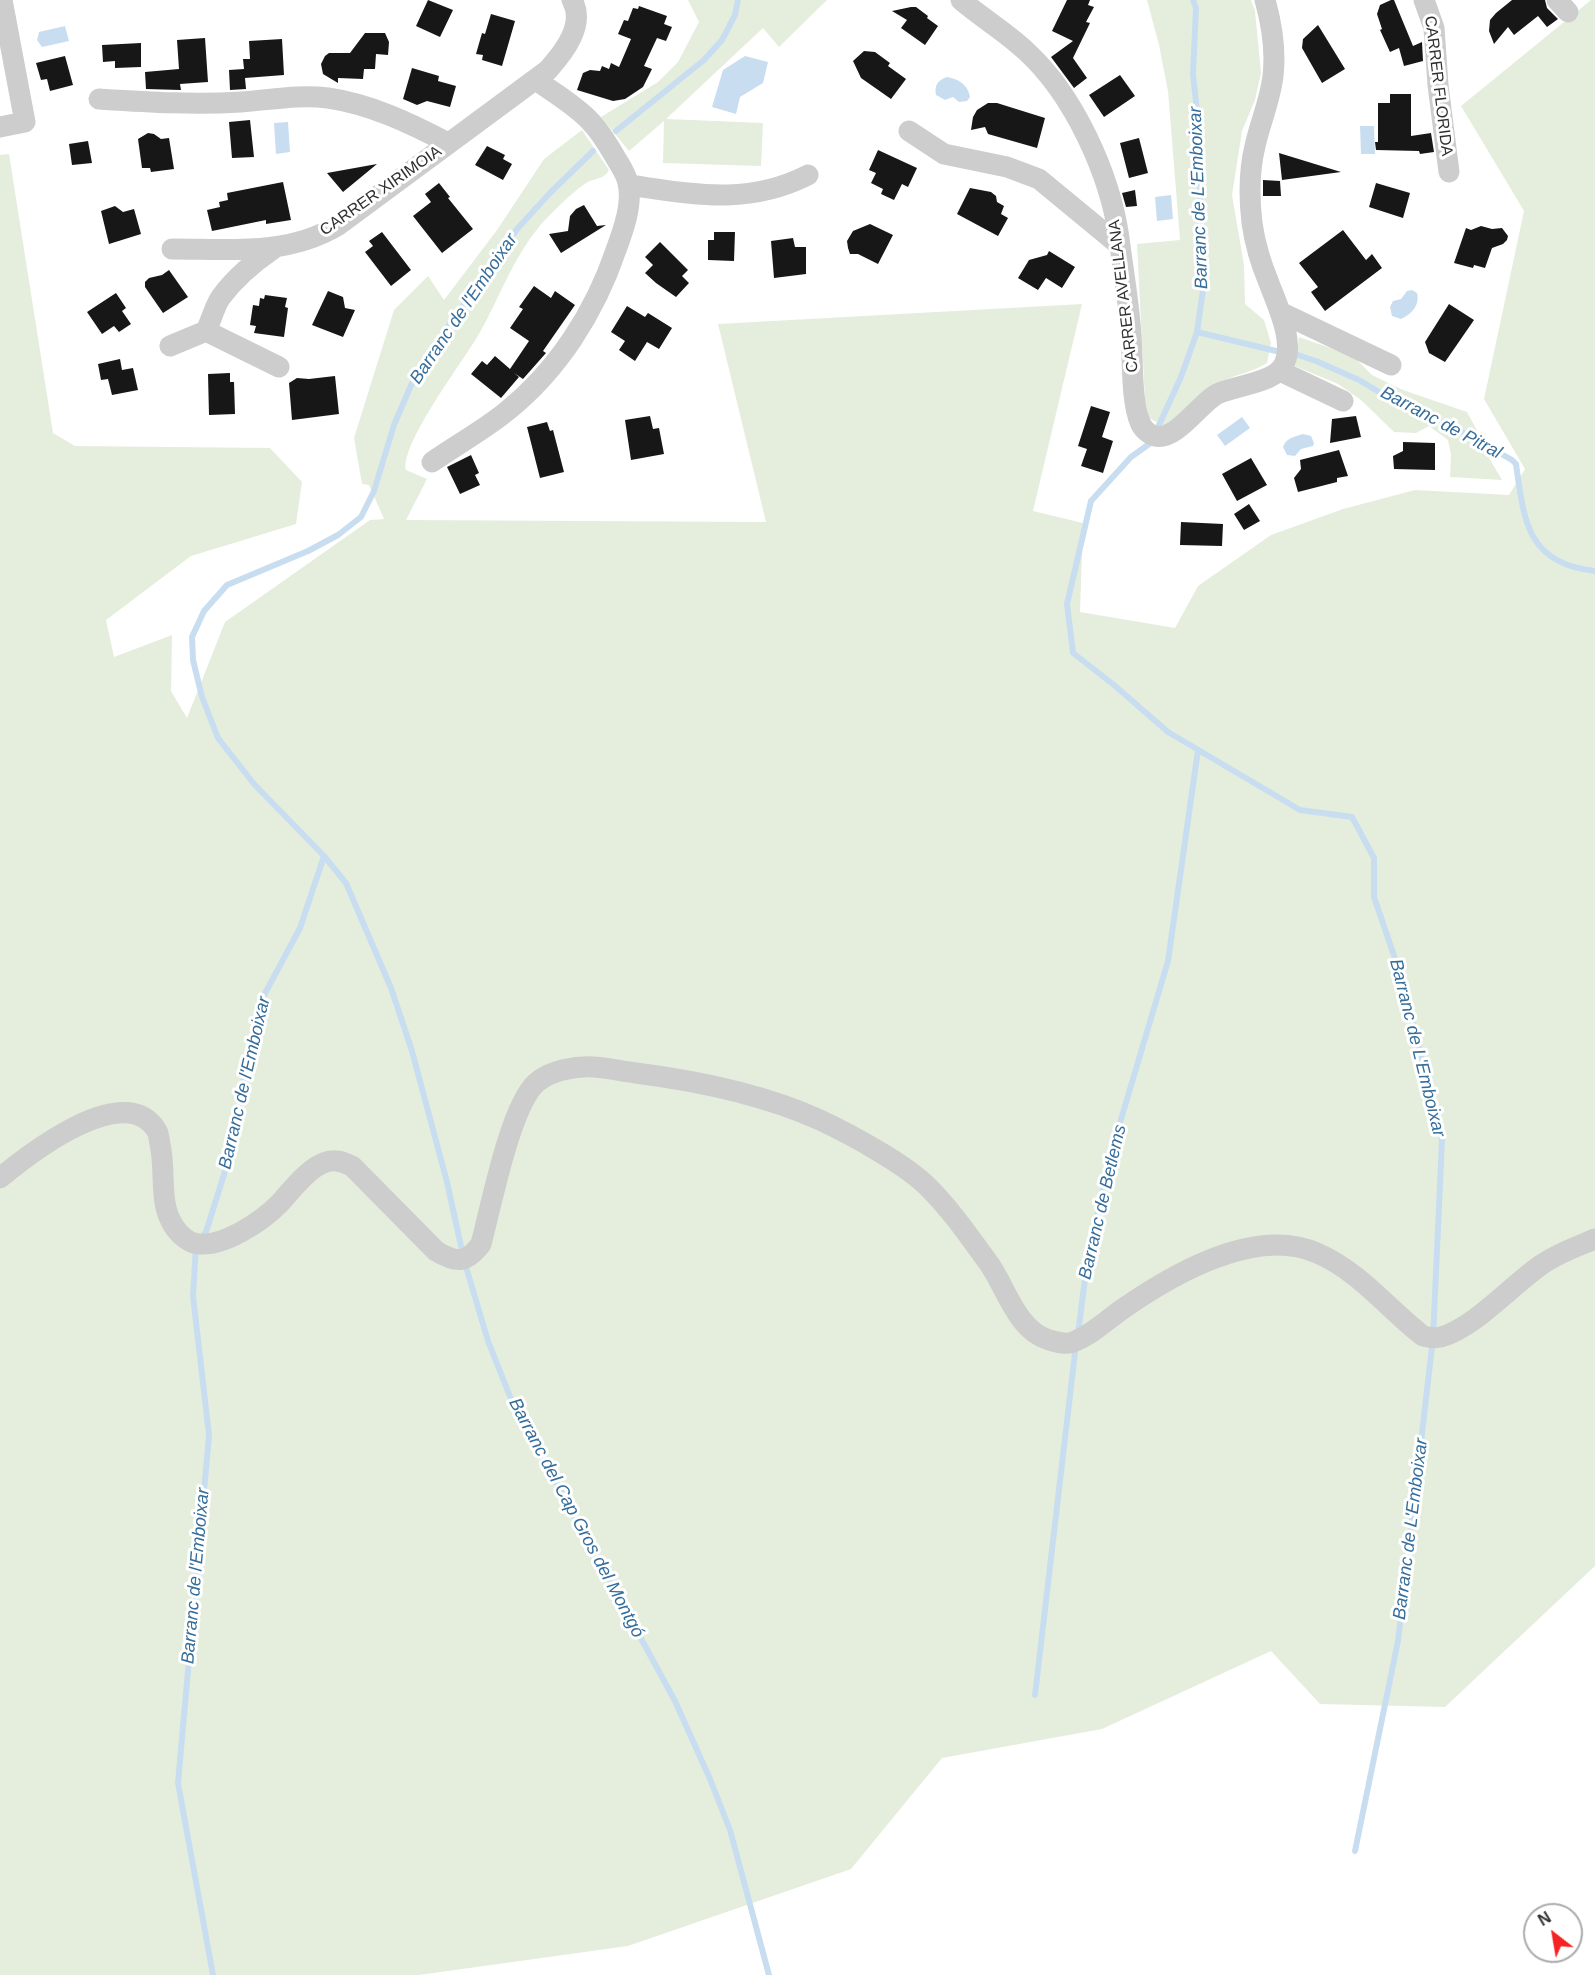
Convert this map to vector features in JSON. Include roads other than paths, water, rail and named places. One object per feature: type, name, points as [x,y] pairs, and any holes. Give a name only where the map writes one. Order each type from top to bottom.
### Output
[{"type":"street","points":[[0,127],[25,122],[2,0]]},
{"type":"street","name":"CARRER XIRIMOIA","points":[[172,249],[273,249],[311,239],[337,226],[548,70],[560,57],[575,27],[577,12],[572,0]]},
{"type":"street","name":"CARRER AVELLANA","points":[[961,0],[1027,52],[1049,76],[1083,129],[1102,174],[1112,206],[1131,333],[1133,378],[1141,426],[1154,436],[1168,434],[1204,403],[1221,392],[1271,377],[1280,371]]},
{"type":"street","points":[[1265,0],[1271,20],[1275,61],[1270,94],[1251,164],[1250,199],[1257,249],[1282,313],[1286,331],[1286,362],[1280,371],[1343,401]]},
{"type":"street","name":"CARRER FLORIDA","points":[[1424,0],[1434,28],[1438,85],[1449,172]]},
{"type":"street","points":[[432,462],[507,411],[540,380],[567,348],[593,305],[612,261],[626,216],[629,185],[603,137],[589,119],[536,80]]},
{"type":"street","points":[[99,99],[174,104],[241,102],[295,97],[325,98],[378,111],[422,129],[448,143]]},
{"type":"street","points":[[909,131],[944,154],[1007,167],[1039,179],[1119,245]]},
{"type":"street","points":[[629,185],[697,195],[729,196],[772,190],[808,175]]},
{"type":"street","points":[[170,346],[206,331],[219,298],[255,261],[273,249]]},
{"type":"street","points":[[1282,313],[1391,365]]},
{"type":"street","points":[[206,331],[279,367]]},
{"type":"street","points":[[0,1178],[21,1160],[56,1137],[97,1116],[117,1112],[145,1118],[157,1131],[162,1152],[162,1189],[170,1223],[183,1237],[196,1244],[208,1245],[234,1237],[276,1206],[300,1180],[324,1162],[340,1160],[352,1166],[436,1251],[448,1258],[464,1260],[475,1253],[481,1244],[512,1132],[525,1096],[537,1082],[554,1072],[591,1066],[686,1080],[755,1097],[820,1120],[855,1138],[911,1173],[927,1186],[992,1268],[1018,1314],[1038,1335],[1064,1343],[1072,1343],[1092,1332],[1145,1295],[1189,1270],[1228,1254],[1262,1245],[1307,1249],[1330,1259],[1358,1277],[1422,1335],[1433,1338],[1441,1337],[1472,1321],[1554,1256],[1595,1239]]},
{"type":"water","points":[[65,26],[69,41],[42,47],[37,40],[39,32]]},
{"type":"water","points":[[745,56],[768,62],[763,83],[740,97],[736,114],[712,107],[723,70]]},
{"type":"water","points":[[947,77],[965,86],[970,97],[967,101],[959,102],[953,97],[945,100],[936,95],[937,83]]},
{"type":"water","points":[[288,122],[290,152],[276,154],[274,123]]},
{"type":"water","points":[[1360,126],[1374,126],[1375,154],[1361,154]]},
{"type":"water","points":[[1171,195],[1173,219],[1157,221],[1155,197]]},
{"type":"water","points":[[1412,290],[1417,293],[1418,297],[1414,309],[1401,319],[1392,316],[1390,307],[1393,301],[1401,299],[1407,291]]},
{"type":"water","points":[[1242,417],[1250,428],[1225,446],[1217,435]]},
{"type":"water","points":[[1303,434],[1311,436],[1313,446],[1301,449],[1295,456],[1287,455],[1283,447],[1286,442]]},
{"type":"waterway","points":[[616,131],[704,60],[722,40],[735,15],[738,0]]},
{"type":"waterway","name":"Barranc de L'Emboixar","points":[[1159,425],[1181,377],[1197,332],[1204,283],[1199,248],[1201,149],[1193,74],[1196,8],[1193,0]]},
{"type":"waterway","name":"Barranc de l'Emboixar","points":[[201,1238],[206,1232],[235,1139],[246,1061],[262,999],[300,928],[324,856],[254,784],[218,738],[202,697],[193,660],[192,637],[204,611],[227,585],[308,551],[338,535],[361,517],[374,491],[394,425],[412,383],[438,341],[517,229],[593,151]]},
{"type":"waterway","points":[[1197,332],[1276,351]]},
{"type":"waterway","name":"Barranc de Pitral","points":[[1295,354],[1359,380],[1512,460],[1516,464],[1527,521],[1542,549],[1555,559],[1572,567],[1595,571]]},
{"type":"waterway","name":"Barranc de L'Emboixar","points":[[1152,442],[1131,457],[1091,501],[1067,604],[1073,653],[1168,732],[1300,810],[1352,817],[1374,858],[1374,897],[1401,976],[1442,1140],[1433,1338],[1398,1641],[1355,1851]]},
{"type":"waterway","name":"Barranc de Betlems","points":[[1078,1334],[1088,1255],[1114,1143],[1168,961],[1198,750]]},
{"type":"waterway","name":"Barranc del Cap Gros del Montgó","points":[[324,856],[346,883],[391,988],[412,1051],[447,1182],[464,1260],[488,1341],[511,1399],[675,1701],[710,1779],[730,1830],[769,1975]]},
{"type":"waterway","name":"Barranc de l'Emboixar","points":[[196,1246],[193,1296],[209,1435],[178,1783],[213,1975]]},
{"type":"waterway","name":"Barranc de Betlems","points":[[1035,1695],[1076,1344]]}]
